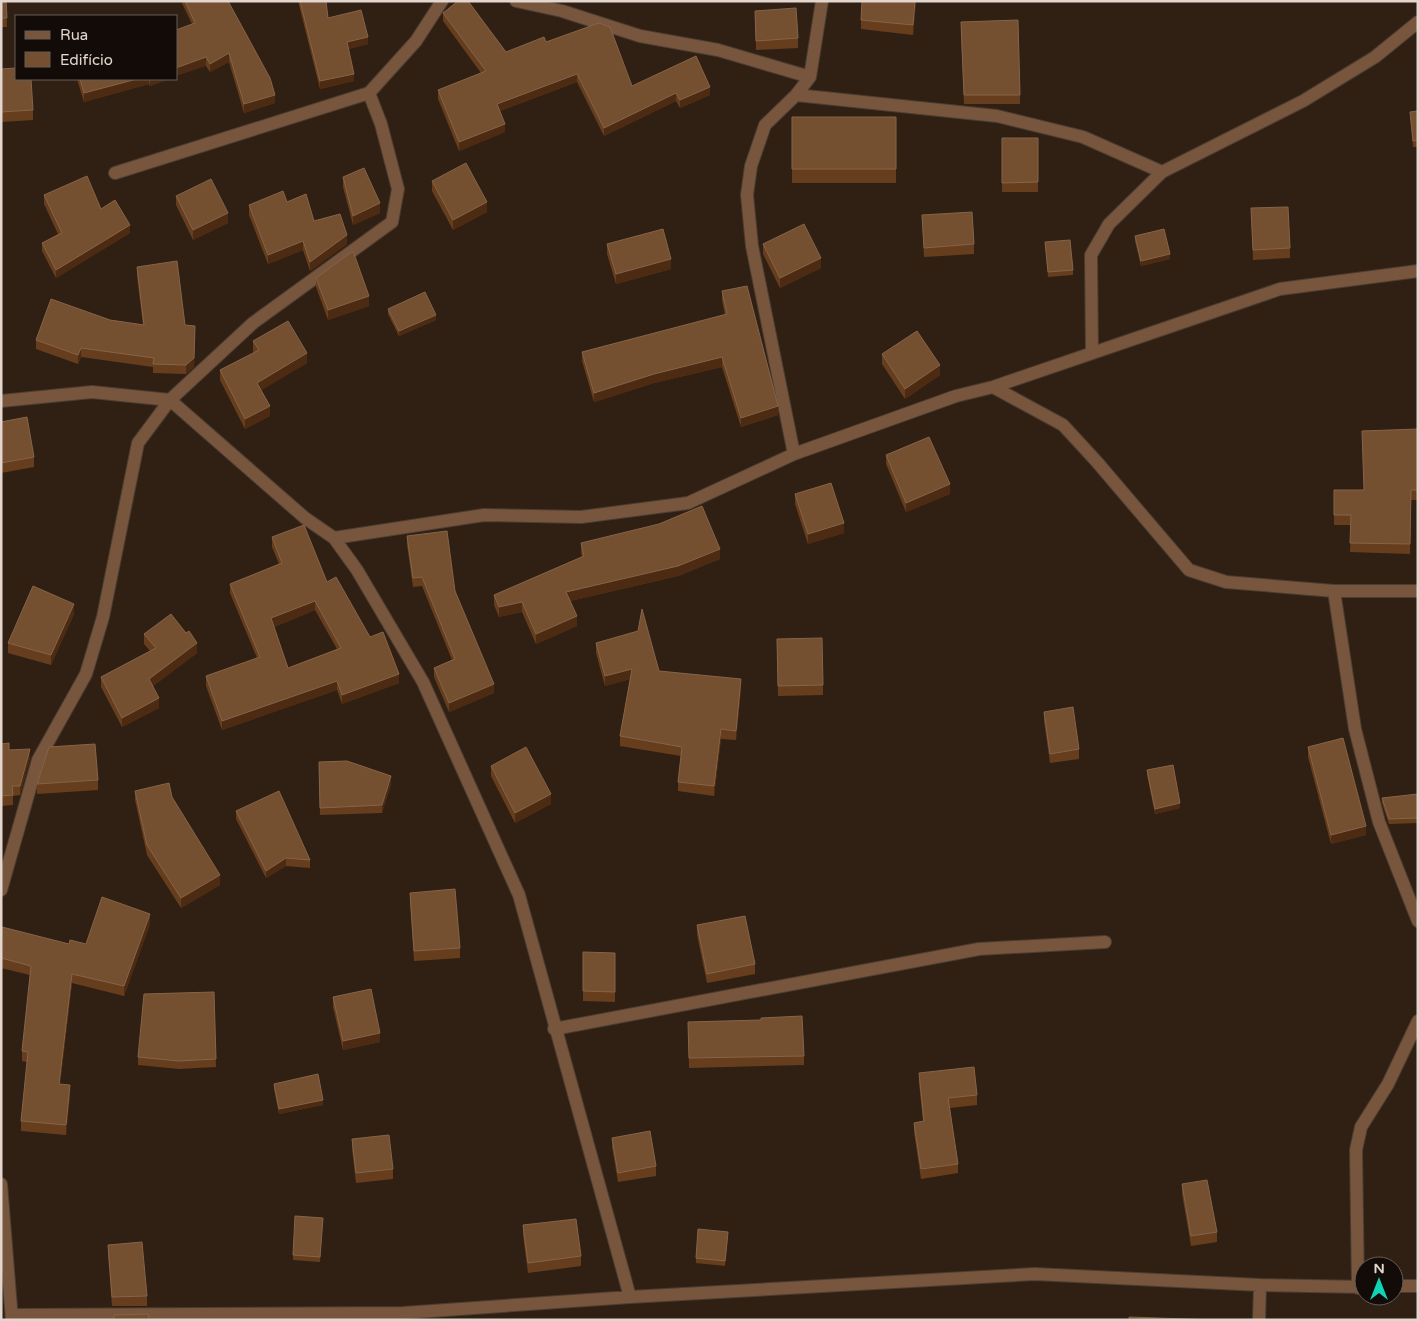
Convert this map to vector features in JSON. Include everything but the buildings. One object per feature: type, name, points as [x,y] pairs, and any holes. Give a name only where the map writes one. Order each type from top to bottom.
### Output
[{"type":"street","points":[[115,173],[369,93],[416,41],[442,1]]},
{"type":"street","points":[[516,1],[562,11],[640,36],[718,50],[810,77]]},
{"type":"street","points":[[794,454],[752,246],[747,195],[751,166],[765,125],[796,95],[810,77],[822,1]]},
{"type":"street","points":[[1092,353],[1091,255],[1109,224],[1162,172],[1303,101],[1375,57],[1418,22]]},
{"type":"street","points":[[1,890],[38,760],[86,674],[103,617],[138,442],[170,400],[253,323],[392,222],[398,189],[381,124],[369,93]]},
{"type":"street","points":[[796,95],[997,116],[1083,137],[1162,172]]},
{"type":"street","points":[[334,538],[484,516],[581,517],[688,503],[794,454],[956,396],[993,387],[1280,288],[1418,271]]},
{"type":"street","points":[[993,387],[1063,425],[1189,570],[1226,582],[1334,591],[1418,591]]},
{"type":"street","points":[[1,401],[92,392],[170,400],[305,518],[334,538],[357,570],[423,682],[519,895],[554,1030],[630,1297]]},
{"type":"street","points":[[1334,591],[1355,729],[1379,822],[1418,921]]},
{"type":"street","points":[[554,1030],[980,949],[1105,942]]},
{"type":"street","points":[[1360,1256],[1356,1150],[1361,1127],[1388,1084],[1418,1021]]},
{"type":"street","points":[[1,1184],[12,1317],[403,1313],[630,1297],[1035,1274],[1260,1285],[1354,1287]]},
{"type":"street","points":[[1259,1320],[1260,1285]]},
{"type":"street","points":[[1404,1286],[1418,1286]]}]
